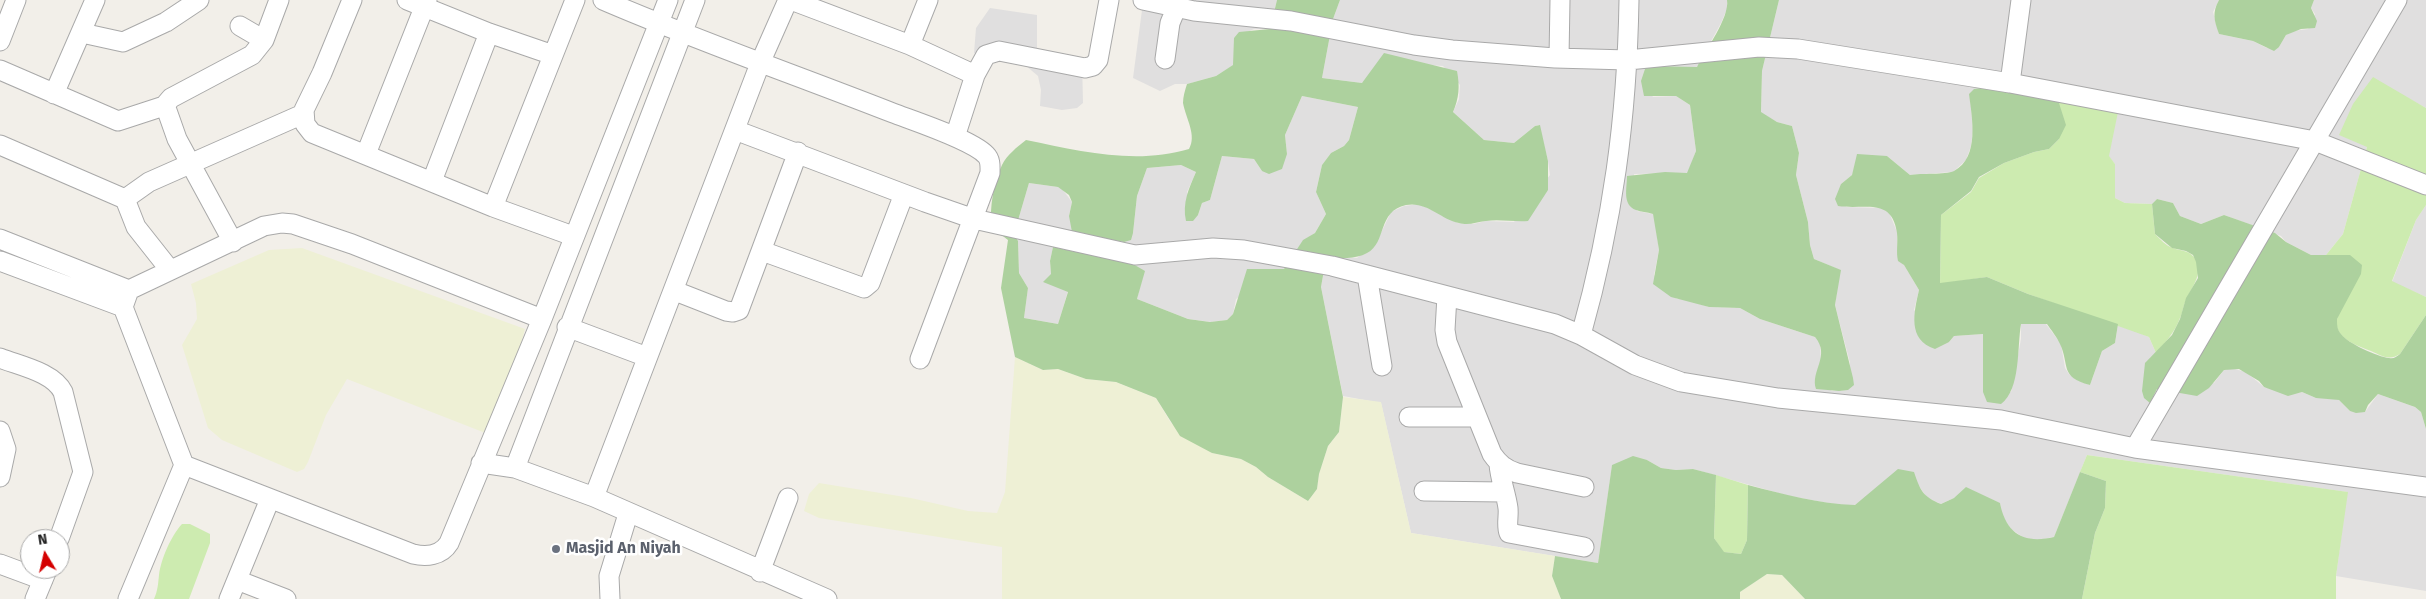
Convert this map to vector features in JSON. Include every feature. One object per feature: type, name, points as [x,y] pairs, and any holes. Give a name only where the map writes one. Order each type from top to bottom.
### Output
[{"type":"street","points":[[0,41],[16,0]]},
{"type":"street","points":[[54,94],[95,0]]},
{"type":"street","points":[[82,33],[122,42],[166,22],[199,0]]},
{"type":"street","points":[[0,70],[118,121],[164,106],[171,98],[252,55],[264,40],[279,0]]},
{"type":"street","points":[[352,0],[303,114],[305,124],[312,133],[493,207],[573,236]]},
{"type":"street","points":[[407,0],[426,3],[489,33],[553,55]]},
{"type":"street","points":[[493,207],[575,0]]},
{"type":"street","points":[[603,0],[682,34],[761,61],[955,138],[980,151],[990,160],[990,173],[974,219],[920,358]]},
{"type":"street","points":[[184,465],[413,554],[431,555],[443,551],[449,544],[542,319],[573,236],[668,0]]},
{"type":"street","points":[[515,468],[567,327],[695,0]]},
{"type":"street","points":[[594,497],[647,356],[675,290],[761,61],[790,0],[910,45],[975,75]]},
{"type":"street","points":[[910,45],[928,0]]},
{"type":"street","points":[[955,138],[975,75],[983,58],[988,53],[999,51],[1085,68],[1093,66],[1098,60],[1109,0]]},
{"type":"street","points":[[1143,0],[1176,3],[1194,11],[1291,21],[1442,49],[1559,58],[1628,60],[1760,47],[1798,49],[2010,83],[2315,141],[2426,184]]},
{"type":"street","points":[[1559,58],[1560,0]]},
{"type":"street","points":[[1581,335],[1598,274],[1610,217],[1624,111],[1628,60],[1629,0]]},
{"type":"street","points":[[2010,83],[2021,0]]},
{"type":"street","points":[[2134,448],[2396,0]]},
{"type":"street","points":[[366,154],[426,3]]},
{"type":"street","points":[[1165,60],[1170,23],[1176,3]]},
{"type":"street","points":[[240,26],[264,40]]},
{"type":"street","points":[[432,181],[489,33]]},
{"type":"street","points":[[164,106],[177,139],[233,242]]},
{"type":"street","points":[[125,199],[149,182],[303,114]]},
{"type":"street","points":[[735,130],[974,219],[1127,254],[1213,248],[1244,250],[1332,266],[1554,324],[1581,335],[1635,365],[1681,382],[1778,398],[2001,420],[2134,448],[2426,487]]},
{"type":"street","points":[[0,145],[125,199],[136,227],[170,270]]},
{"type":"street","points":[[675,290],[726,311],[736,312],[741,307],[798,152]]},
{"type":"street","points":[[762,251],[864,288],[870,283],[904,194]]},
{"type":"street","points":[[126,299],[170,270],[264,226],[282,223],[294,224],[352,244],[542,319]]},
{"type":"street","points":[[0,239],[126,299],[184,465],[128,599]]},
{"type":"street","points":[[0,261],[126,299]]},
{"type":"street","points":[[1367,275],[1382,366]]},
{"type":"street","points":[[1447,296],[1445,330],[1447,342],[1492,454],[1499,464],[1506,470],[1517,473],[1584,487]]},
{"type":"street","points":[[567,327],[647,356]]},
{"type":"street","points":[[0,358],[51,378],[60,385],[63,392],[83,472],[63,529]]},
{"type":"street","points":[[1409,417],[1477,417]]},
{"type":"street","points":[[0,431],[6,449],[0,478]]},
{"type":"street","points":[[481,463],[515,468],[594,497],[760,572],[827,599]]},
{"type":"street","points":[[1499,464],[1509,511],[1507,529],[1509,533],[1584,547]]},
{"type":"street","points":[[1424,490],[1504,492]]},
{"type":"street","points":[[760,572],[788,498]]},
{"type":"street","points":[[229,599],[270,499]]},
{"type":"street","points":[[610,599],[609,576],[628,514]]},
{"type":"street","points":[[0,564],[20,568]]},
{"type":"street","points":[[36,599],[43,579]]},
{"type":"street","points":[[237,580],[286,599]]},
{"type":"shaded area","points":[[1165,0],[1277,0],[1270,29],[1254,29],[1234,38],[1234,65],[1216,76],[1187,84],[1175,84],[1160,91],[1133,78],[1142,10],[1150,8],[1162,14]]},
{"type":"shaded area","points":[[1340,0],[1727,0],[1727,9],[1721,23],[1697,67],[1652,97],[1676,96],[1690,105],[1696,151],[1688,173],[1634,174],[1637,211],[1653,214],[1655,220],[1659,250],[1654,275],[1677,299],[1685,299],[1709,307],[1740,308],[1760,319],[1815,337],[1820,343],[1821,362],[1816,375],[1832,391],[1848,390],[1850,363],[1835,305],[1840,270],[1814,259],[1810,245],[1808,222],[1796,175],[1799,153],[1792,126],[1777,122],[1761,113],[1762,71],[1779,0],[2219,0],[2213,12],[2219,34],[2253,41],[2267,48],[2279,47],[2286,35],[2293,31],[2308,29],[2315,14],[2311,8],[2314,0],[2426,0],[2426,108],[2402,95],[2367,147],[2343,234],[2326,255],[2311,255],[2286,242],[2281,236],[2224,215],[2201,224],[2180,216],[2173,203],[2157,199],[2152,204],[2125,203],[2115,198],[2115,164],[2058,100],[1981,88],[1970,94],[1973,131],[1971,146],[1966,160],[1953,172],[1910,175],[1887,156],[1856,165],[1852,175],[1841,184],[1846,207],[1883,208],[1889,212],[1897,232],[1897,253],[1919,290],[1914,310],[1949,342],[1954,336],[1983,334],[1983,392],[2011,392],[2021,339],[2021,324],[2046,324],[2061,344],[2065,368],[2069,374],[2075,379],[2090,385],[2102,351],[2115,343],[2118,324],[2149,337],[2156,353],[2150,358],[2154,397],[2157,389],[2214,383],[2224,370],[2231,368],[2246,372],[2264,387],[2294,393],[2302,392],[2316,398],[2332,398],[2339,400],[2350,411],[2365,412],[2378,394],[2415,407],[2421,412],[2426,429],[2426,591],[2336,576],[2347,492],[2087,455],[2054,537],[2038,540],[2024,538],[2011,529],[2003,517],[2000,503],[1954,498],[1941,504],[1927,498],[1919,486],[1868,496],[1855,505],[1839,505],[1789,496],[1693,469],[1676,470],[1661,468],[1647,460],[1612,466],[1598,563],[1411,533],[1381,403],[1343,396],[1321,287],[1326,259],[1357,258],[1378,239],[1391,212],[1404,206],[1419,204],[1458,223],[1514,222],[1550,175],[1539,125],[1535,126],[1514,143],[1484,140],[1453,112],[1459,99],[1460,85],[1443,66],[1427,65],[1362,83],[1322,78],[1333,19]]},
{"type":"shaded area","points":[[990,8],[1037,15],[1037,48],[1082,60],[1083,103],[1077,108],[1062,110],[1040,106],[1041,90],[1038,76],[1025,65],[995,61],[974,53],[976,28]]},
{"type":"shaded area","points":[[1302,96],[1358,107],[1349,140],[1344,146],[1331,153],[1322,165],[1316,192],[1326,214],[1315,233],[1303,241],[1284,269],[1236,299],[1233,314],[1227,320],[1211,322],[1188,319],[1137,299],[1144,271],[1132,264],[1053,247],[1050,261],[1051,274],[1068,291],[1058,324],[1024,318],[1028,288],[1019,273],[1018,241],[1014,234],[1029,183],[1058,187],[1063,190],[1072,202],[1069,216],[1133,233],[1137,196],[1147,168],[1181,165],[1196,172],[1187,192],[1198,215],[1202,203],[1210,200],[1222,156],[1254,159],[1262,171],[1287,154],[1285,135]]},
{"type":"shaded area","points":[[2426,205],[2426,297],[2392,282],[2416,220]]},
{"type":"green space","points":[[1277,0],[1340,0],[1333,19],[1322,78],[1362,83],[1384,53],[1457,71],[1458,92],[1453,112],[1484,140],[1514,143],[1535,126],[1540,125],[1548,161],[1548,190],[1528,221],[1491,220],[1463,224],[1452,221],[1427,208],[1414,204],[1406,205],[1397,208],[1390,214],[1377,242],[1367,253],[1352,257],[1326,259],[1321,287],[1343,397],[1339,432],[1328,446],[1319,474],[1317,489],[1308,501],[1241,459],[1212,453],[1180,436],[1156,398],[1116,382],[1086,379],[1058,369],[1043,370],[1015,357],[1001,288],[1008,240],[991,227],[993,196],[999,172],[1007,158],[1026,140],[1108,155],[1148,156],[1169,154],[1189,149],[1192,138],[1183,103],[1187,84],[1216,76],[1233,65],[1234,38],[1239,32],[1270,29]],"holes":[[[1302,96],[1358,107],[1349,140],[1344,146],[1331,153],[1322,165],[1316,192],[1326,214],[1315,233],[1303,240],[1284,269],[1247,269],[1233,314],[1227,320],[1210,322],[1188,319],[1137,299],[1145,271],[1133,264],[1053,247],[1050,261],[1051,274],[1043,282],[1068,292],[1058,324],[1024,318],[1028,288],[1019,273],[1018,241],[1014,234],[1029,183],[1058,187],[1069,195],[1072,202],[1069,216],[1072,232],[1124,242],[1131,240],[1137,196],[1147,168],[1181,165],[1196,172],[1185,208],[1186,221],[1193,221],[1198,215],[1202,203],[1210,200],[1222,156],[1254,159],[1262,171],[1269,174],[1282,169],[1287,154],[1285,135]]]},
{"type":"green space","points":[[1727,0],[1779,0],[1762,71],[1761,112],[1777,122],[1792,126],[1799,153],[1796,175],[1808,222],[1810,245],[1814,259],[1841,270],[1835,305],[1853,378],[1854,385],[1848,390],[1816,389],[1815,382],[1821,351],[1815,337],[1760,319],[1740,308],[1709,307],[1671,297],[1653,284],[1659,250],[1653,214],[1636,210],[1629,204],[1626,191],[1627,176],[1665,172],[1687,173],[1696,151],[1690,105],[1676,96],[1644,96],[1641,81],[1646,66],[1697,67],[1721,24],[1727,7]]},
{"type":"green space","points":[[2219,0],[2314,0],[2311,8],[2317,21],[2315,28],[2301,29],[2286,35],[2279,47],[2274,51],[2253,41],[2219,34],[2214,17]]},
{"type":"green space","points":[[2373,77],[2426,108],[2426,205],[2416,220],[2392,281],[2426,297],[2426,315],[2400,354],[2392,357],[2382,356],[2353,344],[2339,331],[2337,319],[2345,302],[2350,255],[2326,255],[2343,234],[2367,147],[2339,135],[2353,104]]},
{"type":"green space","points":[[1981,88],[2058,100],[2066,125],[2059,139],[2049,149],[2034,152],[2004,163],[1979,177],[1971,191],[1941,215],[1940,283],[1987,277],[2028,294],[2118,324],[2115,343],[2102,351],[2090,385],[2080,382],[2070,374],[2060,344],[2047,324],[2021,324],[2015,378],[2012,388],[2001,404],[1987,402],[1983,392],[1983,334],[1954,336],[1949,342],[1935,349],[1926,345],[1920,339],[1916,332],[1914,316],[1919,290],[1904,265],[1898,261],[1897,233],[1894,222],[1889,214],[1876,207],[1838,206],[1835,199],[1841,184],[1852,175],[1857,154],[1887,156],[1910,175],[1945,173],[1954,171],[1962,165],[1971,147],[1972,125],[1969,94],[1974,89]]},
{"type":"green space","points":[[2058,100],[2118,112],[2109,156],[2115,164],[2115,198],[2125,203],[2152,204],[2155,234],[2168,246],[2192,255],[2197,263],[2198,274],[2178,323],[2170,337],[2156,353],[2149,337],[2028,294],[1987,277],[1940,284],[1941,215],[1971,192],[1979,178],[2004,163],[2034,152],[2049,149],[2059,139]]},
{"type":"green space","points":[[2157,199],[2173,203],[2180,216],[2201,224],[2224,215],[2275,233],[2286,242],[2311,255],[2350,255],[2362,265],[2361,274],[2337,319],[2337,327],[2344,338],[2371,352],[2389,358],[2394,358],[2400,354],[2426,315],[2426,429],[2421,412],[2415,407],[2378,394],[2368,405],[2365,412],[2356,413],[2350,411],[2339,400],[2316,398],[2302,392],[2288,396],[2264,387],[2259,381],[2239,369],[2224,370],[2209,388],[2197,396],[2157,389],[2150,403],[2144,398],[2142,391],[2145,363],[2172,335],[2180,319],[2186,298],[2198,278],[2193,255],[2186,251],[2172,248],[2155,234],[2152,204]]},
{"type":"green space","points":[[302,248],[525,329],[518,355],[488,434],[347,379],[326,415],[308,462],[304,469],[297,472],[222,440],[208,428],[182,345],[197,319],[196,303],[191,284],[269,250]]},
{"type":"green space","points":[[1015,357],[1043,370],[1058,369],[1086,379],[1116,382],[1156,398],[1171,423],[1212,453],[1241,459],[1308,501],[1317,489],[1319,474],[1328,446],[1339,432],[1343,397],[1381,402],[1411,533],[1555,556],[1552,576],[1561,599],[1002,599],[1002,547],[819,518],[804,511],[809,494],[819,483],[911,498],[968,511],[997,513],[1005,492]]},
{"type":"green space","points":[[2087,455],[2348,492],[2336,576],[2336,599],[2082,599],[2095,533],[2105,508],[2106,481],[2080,472]]},
{"type":"green space","points":[[1633,456],[1647,460],[1661,468],[1676,470],[1693,469],[1716,475],[1714,538],[1724,552],[1741,554],[1747,540],[1748,485],[1815,501],[1855,505],[1898,469],[1914,472],[1918,484],[1930,499],[1941,504],[1954,498],[1966,487],[2000,503],[2003,514],[2012,529],[2018,534],[2034,539],[2054,537],[2080,472],[2106,481],[2105,508],[2095,533],[2082,599],[1805,599],[1782,575],[1767,574],[1740,592],[1740,599],[1561,599],[1552,576],[1555,556],[1598,563],[1612,465]]},
{"type":"green space","points":[[1716,475],[1748,485],[1747,540],[1741,554],[1723,552],[1714,538]]},
{"type":"green space","points":[[182,524],[190,524],[210,534],[210,543],[189,599],[154,599],[164,555],[170,541]]},
{"type":"green space","points":[[1767,574],[1782,575],[1805,599],[1740,599],[1740,592]]},
{"type":"place","name":"Masjid An Niyah","points":[[556,549]]}]
